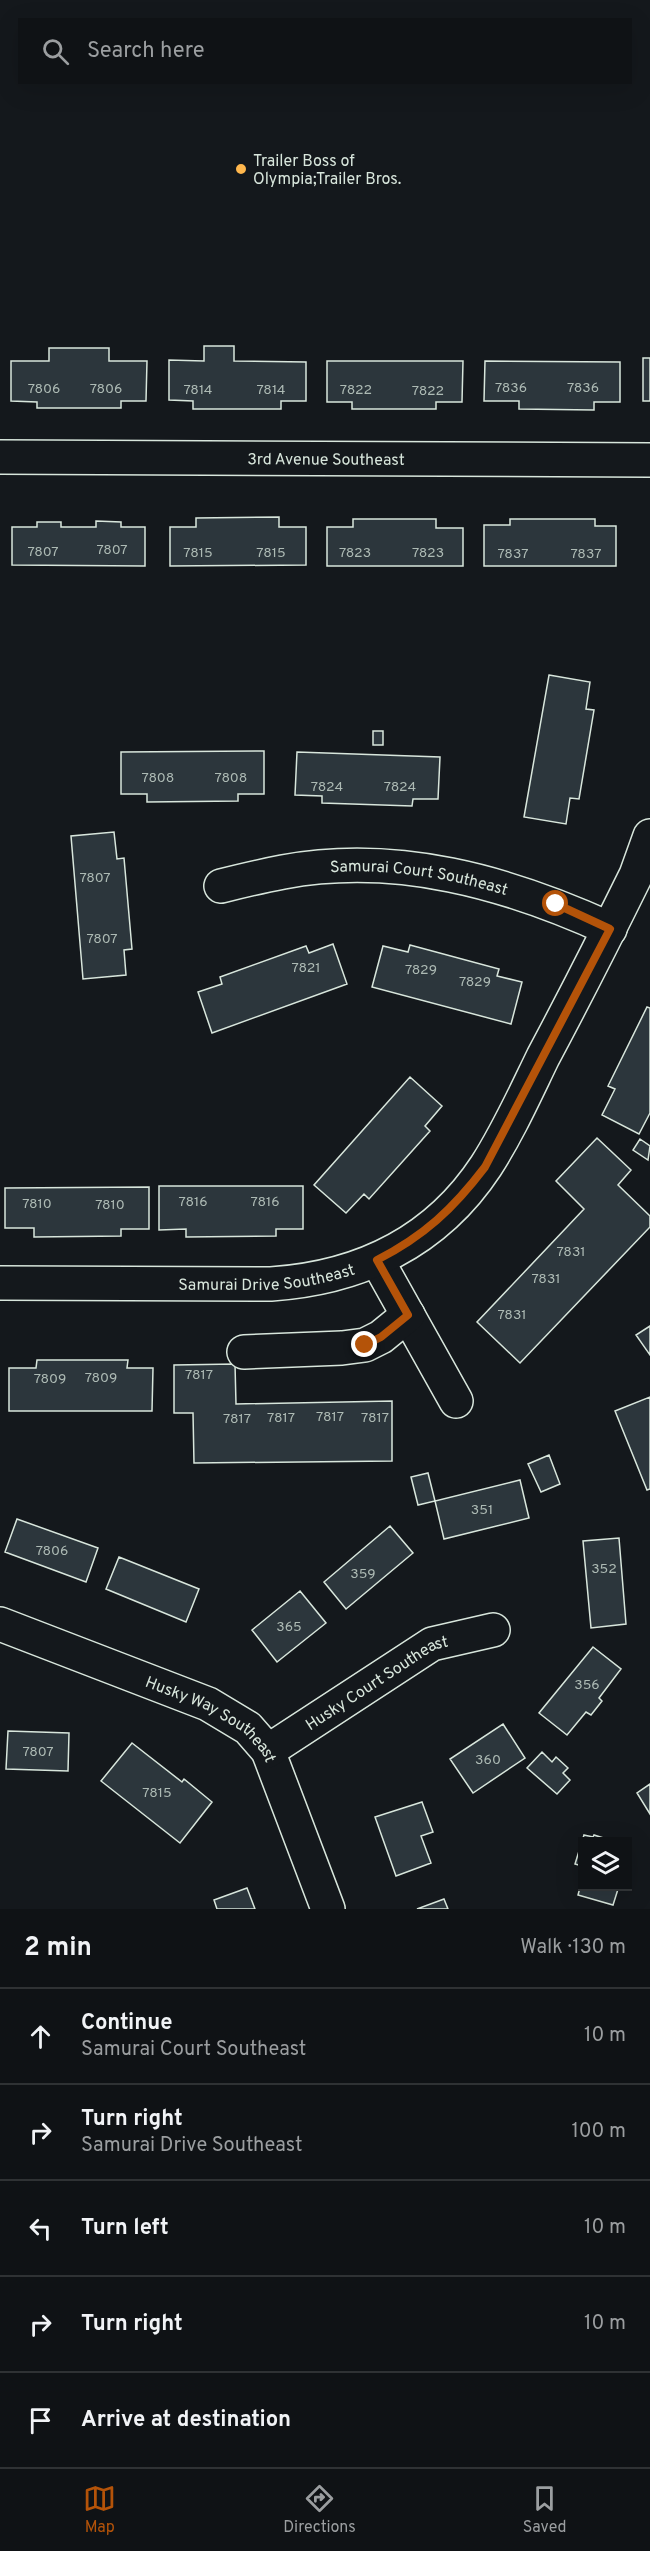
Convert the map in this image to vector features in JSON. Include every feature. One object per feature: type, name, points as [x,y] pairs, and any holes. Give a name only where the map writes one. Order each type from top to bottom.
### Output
[{"type":"street","name":"3rd Avenue Southeast","points":[[0,457],[650,460]]},
{"type":"street","name":"Samurai Drive Southeast","points":[[0,1283],[271,1284],[325,1278],[377,1260],[401,1247],[445,1215],[485,1167],[610,929],[636,875],[650,836]]},
{"type":"street","name":"Samurai Court Southeast","points":[[221,886],[284,872],[337,866],[403,868],[453,874],[519,891],[556,904],[610,929]]},
{"type":"street","points":[[377,1260],[456,1401]]},
{"type":"street","points":[[244,1352],[365,1345],[381,1337],[408,1315]]},
{"type":"street","name":"Husky Way Southeast","points":[[0,1624],[208,1704],[248,1728],[268,1751],[328,1909]]},
{"type":"street","name":"Husky Court Southeast","points":[[268,1751],[432,1644],[494,1630]]},
{"type":"building","points":[[204,346],[234,346],[234,361],[306,362],[306,401],[281,401],[281,409],[193,409],[193,401],[169,400],[169,360],[204,361]]},
{"type":"building","points":[[49,348],[109,348],[109,361],[147,361],[146,401],[121,401],[121,408],[37,408],[37,402],[11,401],[11,361],[49,361]]},
{"type":"building","points":[[643,358],[650,358],[650,401],[643,401]]},
{"type":"building","points":[[327,361],[463,361],[462,402],[436,402],[436,409],[352,409],[352,402],[327,402]]},
{"type":"building","points":[[485,361],[620,362],[620,402],[594,402],[594,410],[519,409],[519,401],[484,401]]},
{"type":"building","points":[[279,517],[279,527],[306,527],[306,565],[170,566],[170,527],[196,527],[196,518]]},
{"type":"building","points":[[353,519],[436,519],[436,528],[463,528],[463,566],[327,566],[327,527],[353,527]]},
{"type":"building","points":[[510,519],[595,519],[595,526],[616,526],[616,566],[484,566],[484,525],[510,525]]},
{"type":"building","points":[[96,521],[121,522],[121,527],[145,527],[145,566],[12,565],[12,527],[37,527],[37,522],[61,522],[61,527],[96,527]]},
{"type":"building","points":[[549,675],[590,682],[586,709],[594,710],[579,799],[570,798],[566,824],[524,817]]},
{"type":"building","points":[[373,731],[383,731],[383,745],[373,745]]},
{"type":"building","points":[[264,751],[264,794],[238,794],[238,801],[147,802],[147,794],[121,794],[121,752]]},
{"type":"building","points":[[297,752],[440,757],[438,799],[413,799],[412,806],[322,803],[322,796],[295,795]]},
{"type":"building","points":[[114,832],[117,859],[124,858],[132,949],[124,950],[126,975],[83,979],[71,836]]},
{"type":"building","points":[[333,944],[347,984],[212,1033],[198,992],[222,984],[220,977],[306,946],[309,953]]},
{"type":"building","points":[[410,945],[499,969],[497,976],[522,982],[511,1024],[372,987],[383,946],[408,952]]},
{"type":"building","points":[[647,1007],[650,1008],[650,1113],[639,1134],[602,1115],[615,1089],[608,1086]]},
{"type":"building","points":[[410,1077],[442,1106],[425,1126],[430,1131],[369,1199],[364,1194],[346,1213],[314,1185]]},
{"type":"building","points":[[597,1138],[631,1170],[618,1185],[650,1216],[650,1227],[520,1363],[477,1322],[584,1209],[556,1181]]},
{"type":"building","points":[[640,1139],[650,1146],[648,1160],[633,1150]]},
{"type":"building","points":[[159,1186],[303,1186],[303,1229],[276,1229],[276,1236],[186,1237],[186,1229],[159,1230]]},
{"type":"building","points":[[149,1187],[149,1229],[121,1229],[121,1236],[34,1237],[34,1228],[5,1228],[5,1188]]},
{"type":"building","points":[[650,1326],[650,1355],[636,1335]]},
{"type":"building","points":[[37,1360],[128,1360],[127,1368],[153,1368],[152,1411],[9,1411],[9,1368],[36,1368]]},
{"type":"building","points":[[235,1364],[236,1404],[392,1401],[392,1461],[194,1463],[193,1413],[174,1413],[174,1365]]},
{"type":"building","points":[[650,1397],[650,1489],[647,1490],[615,1411]]},
{"type":"building","points":[[549,1455],[560,1484],[541,1492],[528,1464]]},
{"type":"building","points":[[428,1473],[435,1501],[418,1505],[411,1477]]},
{"type":"building","points":[[520,1480],[529,1518],[444,1539],[435,1501]]},
{"type":"building","points":[[17,1519],[98,1548],[86,1582],[5,1552]]},
{"type":"building","points":[[390,1526],[413,1553],[346,1609],[324,1582]]},
{"type":"building","points":[[619,1538],[626,1624],[591,1628],[583,1541]]},
{"type":"building","points":[[119,1557],[199,1589],[186,1622],[106,1589]]},
{"type":"building","points":[[300,1591],[326,1623],[277,1662],[252,1630]]},
{"type":"building","points":[[593,1647],[621,1669],[599,1698],[602,1701],[591,1715],[586,1712],[567,1735],[539,1713]]},
{"type":"building","points":[[503,1724],[525,1758],[473,1793],[450,1759]]},
{"type":"building","points":[[8,1731],[69,1733],[68,1771],[6,1769]]},
{"type":"building","points":[[132,1743],[182,1782],[184,1779],[212,1802],[180,1843],[101,1781]]},
{"type":"building","points":[[542,1752],[552,1762],[556,1757],[568,1768],[563,1773],[570,1780],[557,1794],[527,1768]]},
{"type":"building","points":[[650,1784],[650,1814],[637,1793]]},
{"type":"building","points":[[422,1802],[433,1832],[421,1836],[431,1863],[396,1876],[375,1817]]},
{"type":"building","points":[[247,1888],[255,1909],[217,1909],[214,1900]]},
{"type":"building","points":[[579,1891],[617,1891],[613,1905],[578,1895]]},
{"type":"building","points":[[444,1899],[448,1909],[417,1909]]},
{"type":"place","name":"Trailer Boss of Olympia;Trailer Bros.","points":[[241,169]]},
{"type":"route","points":[[365,1345],[381,1337],[408,1315],[377,1260],[424,1232],[445,1215],[485,1167],[610,929],[556,904]]}]
